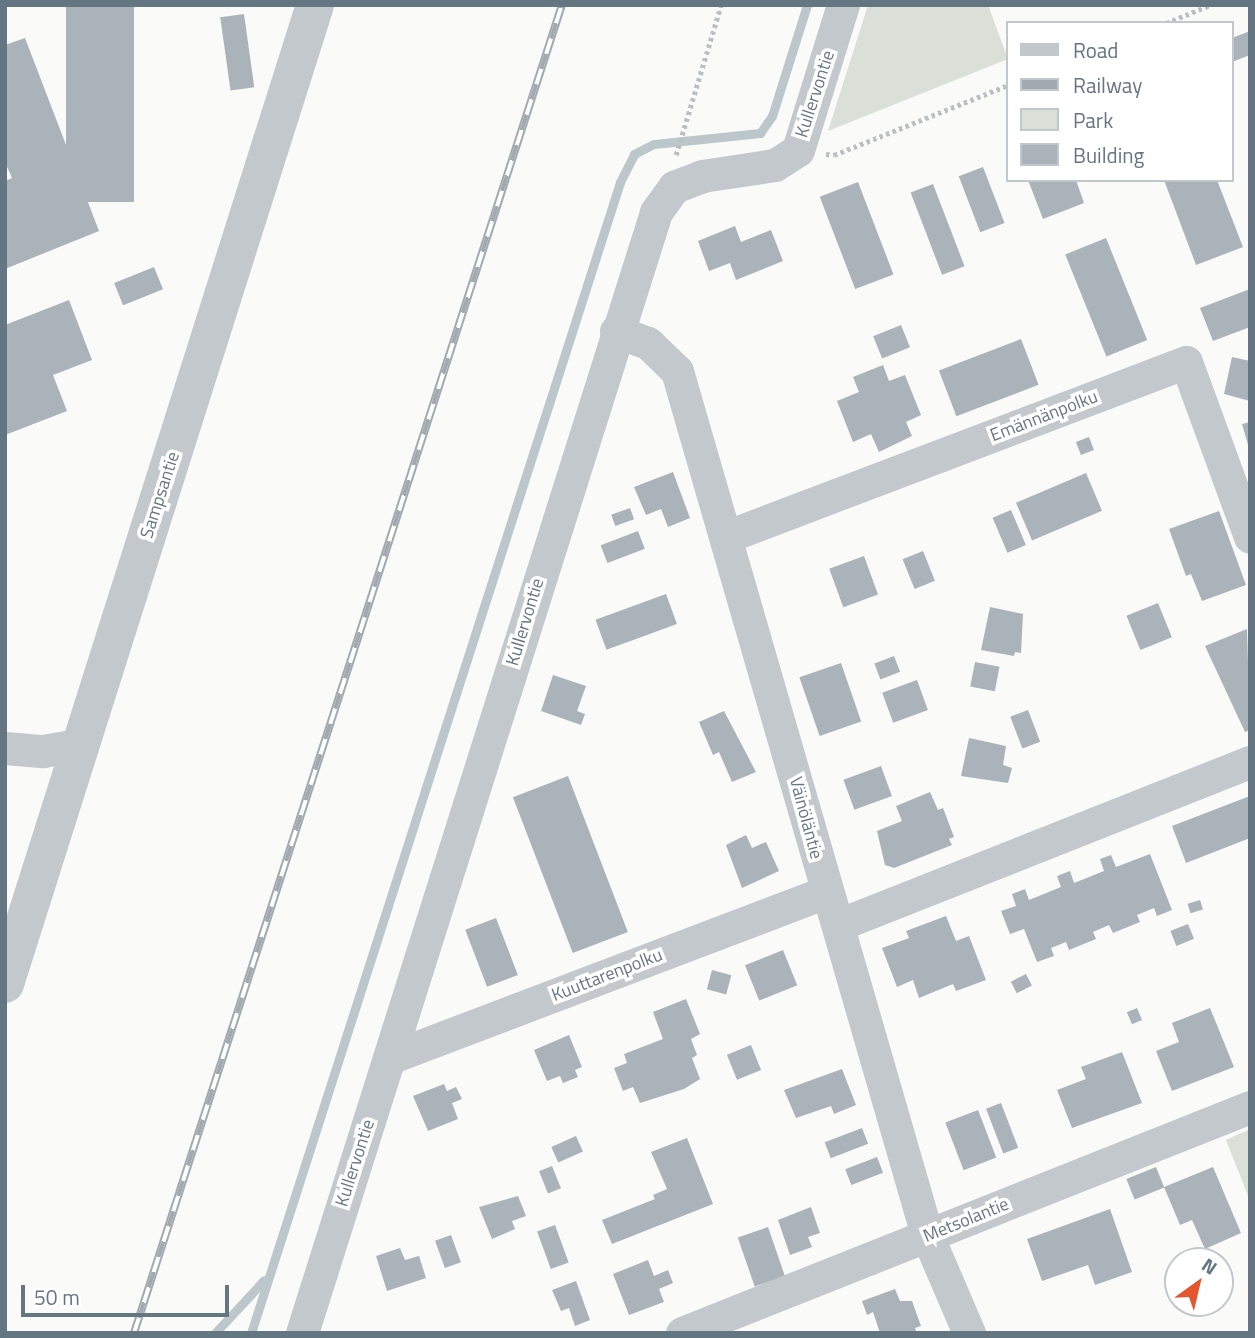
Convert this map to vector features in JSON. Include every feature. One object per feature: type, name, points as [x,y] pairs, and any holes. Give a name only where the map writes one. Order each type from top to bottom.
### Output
[{"type":"street","name":"Sampsantie","points":[[5,984],[315,5]]},
{"type":"street","name":"Kullervontie","points":[[302,1333],[616,331],[656,212],[674,187],[702,176],[775,165],[797,150],[844,5]]},
{"type":"street","name":"Väinöläntie","points":[[616,331],[648,343],[677,371],[727,536],[826,892],[838,925],[927,1235],[969,1333]]},
{"type":"street","name":"Emännänpolku","points":[[727,536],[1186,362],[1250,537]]},
{"type":"street","points":[[5,748],[43,751],[81,744]]},
{"type":"street","points":[[838,925],[1250,762]]},
{"type":"street","name":"Kuuttarenpolku","points":[[389,1058],[826,892]]},
{"type":"street","name":"Metsolantie","points":[[682,1333],[1250,1107]]},
{"type":"path","points":[[674,187],[676,149],[721,5]]},
{"type":"path","points":[[1171,21],[1210,5]]},
{"type":"path","points":[[797,150],[834,155],[1006,86]]},
{"type":"green space","points":[[868,5],[988,5],[1006,60],[828,131]]},
{"type":"green space","points":[[1248,1130],[1250,1134],[1250,1201],[1226,1140]]},
{"type":"building","points":[[66,5],[134,5],[134,202],[66,202]]},
{"type":"building","points":[[244,14],[254,87],[231,91],[220,17]]},
{"type":"building","points":[[1250,31],[1250,55],[1234,61],[1234,37]]},
{"type":"building","points":[[25,38],[99,231],[5,269],[5,181],[12,178],[5,162],[5,45]]},
{"type":"building","points":[[983,167],[1005,223],[980,232],[959,176]]},
{"type":"building","points":[[858,182],[893,274],[855,289],[820,197]]},
{"type":"building","points":[[1029,182],[1077,182],[1084,203],[1043,219]]},
{"type":"building","points":[[1165,182],[1218,182],[1243,247],[1196,265]]},
{"type":"building","points":[[933,184],[965,266],[942,275],[911,193]]},
{"type":"building","points":[[735,226],[741,242],[771,230],[783,261],[736,280],[730,263],[709,271],[698,241]]},
{"type":"building","points":[[1106,238],[1147,340],[1106,356],[1065,254]]},
{"type":"building","points":[[154,267],[163,289],[123,305],[114,283]]},
{"type":"building","points":[[1250,289],[1250,327],[1213,341],[1200,308]]},
{"type":"building","points":[[69,300],[92,360],[53,375],[67,411],[5,435],[5,325]]},
{"type":"building","points":[[901,325],[910,347],[882,358],[873,336]]},
{"type":"building","points":[[1021,339],[1039,385],[956,416],[939,371]]},
{"type":"building","points":[[1232,357],[1250,361],[1250,401],[1224,394]]},
{"type":"building","points":[[883,365],[889,381],[905,375],[921,415],[906,422],[912,436],[879,452],[871,434],[853,442],[837,401],[859,392],[853,377]]},
{"type":"building","points":[[1250,422],[1250,444],[1248,445],[1242,424]]},
{"type":"building","points":[[1089,437],[1094,450],[1081,455],[1076,442]]},
{"type":"building","points":[[673,472],[690,518],[668,527],[661,509],[646,515],[634,487]]},
{"type":"building","points":[[1086,473],[1102,511],[1032,540],[1016,503]]},
{"type":"building","points":[[630,508],[634,519],[615,526],[611,515]]},
{"type":"building","points":[[1011,510],[1026,545],[1007,553],[993,518]]},
{"type":"building","points":[[1219,511],[1246,585],[1202,601],[1191,574],[1186,576],[1169,529]]},
{"type":"building","points":[[638,531],[645,549],[607,563],[601,545]]},
{"type":"building","points":[[923,551],[935,581],[915,589],[903,559]]},
{"type":"building","points":[[864,556],[878,595],[843,607],[829,569]]},
{"type":"building","points":[[666,594],[677,624],[606,650],[596,620]]},
{"type":"building","points":[[1158,603],[1172,637],[1140,650],[1126,616]]},
{"type":"building","points":[[990,607],[1023,614],[1021,653],[1015,652],[1014,656],[981,650]]},
{"type":"building","points":[[1247,629],[1250,730],[1245,732],[1205,646]]},
{"type":"building","points":[[894,656],[900,672],[880,679],[874,664]]},
{"type":"building","points":[[975,662],[1000,667],[995,691],[970,687]]},
{"type":"building","points":[[841,663],[861,722],[820,736],[799,677]]},
{"type":"building","points":[[553,675],[586,686],[577,711],[585,714],[581,725],[541,711]]},
{"type":"building","points":[[917,680],[928,710],[893,723],[882,693]]},
{"type":"building","points":[[1028,710],[1040,742],[1022,749],[1010,717]]},
{"type":"building","points":[[724,711],[756,772],[732,782],[719,752],[713,755],[699,722]]},
{"type":"building","points":[[969,738],[1006,746],[1003,765],[1012,768],[1008,783],[961,776]]},
{"type":"building","points":[[881,766],[892,796],[854,810],[843,780]]},
{"type":"building","points":[[568,776],[628,932],[573,953],[513,797]]},
{"type":"building","points":[[930,792],[938,810],[943,808],[954,837],[949,839],[952,845],[894,868],[885,865],[877,831],[902,821],[896,806]]},
{"type":"building","points":[[1250,796],[1250,838],[1186,863],[1172,826]]},
{"type":"building","points":[[746,835],[752,848],[766,842],[779,871],[742,888],[726,845]]},
{"type":"building","points":[[1150,854],[1172,910],[1157,916],[1154,908],[1137,915],[1140,922],[1113,933],[1109,925],[1093,932],[1096,939],[1069,950],[1066,942],[1051,948],[1054,956],[1037,962],[1024,929],[1010,934],[1001,911],[1016,906],[1012,894],[1025,889],[1029,900],[1061,887],[1057,876],[1070,871],[1074,883],[1104,871],[1100,859],[1111,855],[1116,867]]},
{"type":"building","points":[[1200,900],[1203,910],[1190,913],[1188,904]]},
{"type":"building","points":[[946,916],[956,941],[969,936],[986,980],[956,991],[953,984],[919,998],[913,980],[897,987],[882,948],[909,938],[906,931]]},
{"type":"building","points":[[496,918],[518,975],[487,987],[465,930]]},
{"type":"building","points":[[1188,924],[1194,939],[1176,946],[1170,931]]},
{"type":"building","points":[[783,950],[797,985],[759,1001],[745,965]]},
{"type":"building","points":[[712,970],[731,975],[726,994],[707,989]]},
{"type":"building","points":[[1026,974],[1032,986],[1017,993],[1011,982]]},
{"type":"building","points":[[686,999],[700,1034],[691,1039],[697,1055],[692,1058],[700,1079],[684,1089],[640,1103],[633,1087],[623,1091],[614,1068],[627,1063],[624,1054],[663,1039],[653,1012]]},
{"type":"building","points":[[1137,1008],[1142,1020],[1132,1024],[1127,1012]]},
{"type":"building","points":[[1210,1008],[1234,1067],[1172,1091],[1156,1051],[1179,1042],[1172,1023]]},
{"type":"building","points":[[569,1035],[582,1067],[575,1070],[578,1077],[563,1083],[560,1076],[547,1081],[534,1050]]},
{"type":"building","points":[[751,1045],[761,1070],[737,1080],[727,1055]]},
{"type":"building","points":[[1122,1052],[1142,1103],[1072,1128],[1057,1090],[1086,1079],[1081,1067]]},
{"type":"building","points":[[842,1069],[856,1105],[834,1114],[831,1106],[796,1118],[784,1090]]},
{"type":"building","points":[[444,1084],[447,1091],[456,1087],[462,1099],[452,1103],[458,1119],[428,1131],[413,1096]]},
{"type":"building","points":[[1001,1103],[1018,1148],[1003,1154],[986,1109]]},
{"type":"building","points":[[978,1110],[996,1158],[964,1170],[945,1123]]},
{"type":"building","points":[[862,1128],[868,1144],[831,1158],[825,1142]]},
{"type":"building","points":[[576,1136],[583,1152],[558,1163],[551,1147]]},
{"type":"building","points":[[687,1138],[713,1204],[612,1244],[602,1220],[655,1199],[653,1195],[667,1189],[651,1152]]},
{"type":"building","points":[[877,1157],[883,1173],[851,1185],[845,1169]]},
{"type":"building","points":[[552,1166],[561,1188],[548,1193],[539,1171]]},
{"type":"building","points":[[1156,1167],[1164,1187],[1135,1199],[1126,1179]]},
{"type":"building","points":[[1213,1167],[1241,1233],[1204,1247],[1192,1220],[1180,1225],[1164,1187]]},
{"type":"building","points":[[518,1196],[526,1216],[512,1221],[515,1229],[492,1239],[479,1207]]},
{"type":"building","points":[[811,1207],[820,1233],[808,1237],[812,1247],[790,1255],[778,1220]]},
{"type":"building","points":[[1110,1209],[1132,1272],[1095,1285],[1088,1265],[1042,1281],[1027,1239]]},
{"type":"building","points":[[555,1225],[569,1263],[551,1269],[537,1231]]},
{"type":"building","points":[[768,1227],[785,1276],[755,1287],[738,1237]]},
{"type":"building","points":[[451,1235],[461,1262],[445,1268],[435,1241]]},
{"type":"building","points":[[400,1248],[405,1260],[419,1256],[426,1278],[387,1291],[376,1256]]},
{"type":"building","points":[[648,1260],[654,1276],[668,1270],[673,1283],[659,1289],[664,1302],[629,1315],[613,1274]]},
{"type":"building","points":[[576,1281],[590,1320],[575,1326],[569,1308],[561,1311],[552,1290]]},
{"type":"building","points":[[895,1289],[900,1301],[912,1301],[921,1326],[915,1328],[917,1333],[880,1333],[873,1312],[867,1315],[862,1301]]},
{"type":"waterway","points":[[251,1333],[620,182],[634,154],[654,144],[760,133],[772,116],[807,5]]},
{"type":"waterway","points":[[215,1333],[264,1280]]},
{"type":"railway","points":[[134,1333],[562,5]]}]
